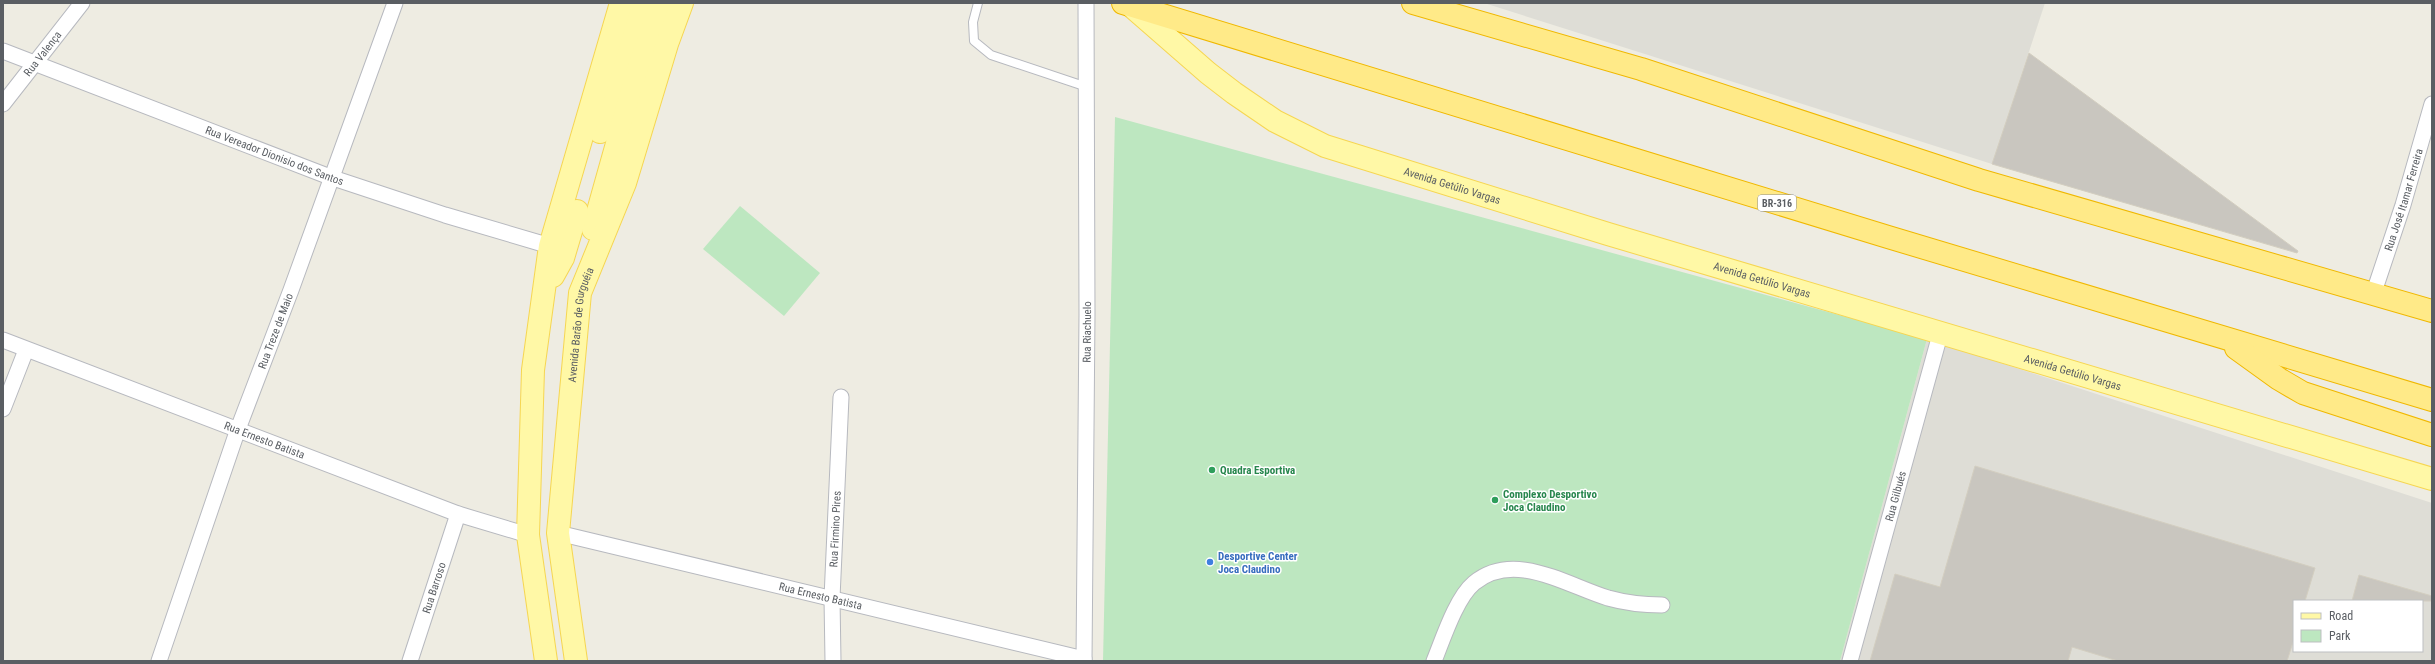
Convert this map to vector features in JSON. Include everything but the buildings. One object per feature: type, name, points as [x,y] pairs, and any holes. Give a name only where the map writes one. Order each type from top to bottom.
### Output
[{"type":"highway","points":[[1413,3],[1641,69],[1979,180],[2432,311]]},
{"type":"highway","name":"Avenida Getúlio Vargas","points":[[1127,4],[2224,339],[2432,400]]},
{"type":"highway","points":[[2224,339],[2279,379],[2303,393],[2432,435]]},
{"type":"main road","points":[[546,661],[528,535],[533,370],[546,287],[550,246],[621,3]]},
{"type":"main road","points":[[546,287],[563,258],[621,60],[641,3]]},
{"type":"main road","points":[[580,293],[580,269],[636,76],[661,3]]},
{"type":"main road","name":"Avenida Barão de Gurguéia","points":[[576,661],[558,533],[580,293],[625,183],[667,44],[682,3]]},
{"type":"main road","name":"Avenida Getúlio Vargas","points":[[1127,4],[1208,73],[1234,93],[1275,121],[1325,146],[1608,234],[1941,331],[2432,479]]},
{"type":"street","name":"Rua Valença","points":[[3,104],[82,3]]},
{"type":"street","name":"Rua Treze de Maio","points":[[159,661],[238,429],[291,290],[330,177],[395,3]]},
{"type":"street","name":"Rua Riachuelo","points":[[1084,660],[1087,87],[1086,3]]},
{"type":"street","name":"Rua Vereador Dionisio dos Santos","points":[[3,51],[330,177],[445,215],[550,246]]},
{"type":"street","name":"Rua José Itamar Ferreira","points":[[2373,295],[2403,204],[2432,104]]},
{"type":"street","name":"Rua Gilbués","points":[[1850,661],[1941,331]]},
{"type":"street","name":"Rua Ernesto Batista","points":[[3,340],[458,514],[528,535]]},
{"type":"street","points":[[3,409],[26,350]]},
{"type":"street","name":"Rua Firmino Pires","points":[[833,661],[832,598],[841,397]]},
{"type":"street","name":"Rua Barroso","points":[[410,661],[458,514]]},
{"type":"street","name":"Rua Ernesto Batista","points":[[558,533],[1084,660]]},
{"type":"street","points":[[1434,661],[1464,594],[1473,583],[1498,569],[1524,569],[1610,598],[1637,604],[1662,605]]},
{"type":"lane","points":[[978,3],[973,22],[974,41],[991,55],[1087,87]]},
{"type":"shaded area","points":[[1484,3],[2045,3],[1992,164]]},
{"type":"shaded area","points":[[1927,339],[2432,503],[2432,661],[1840,661]]},
{"type":"green space","name":"Complexo Desportivo Joca Claudino","points":[[1115,117],[1927,339],[1840,661],[1103,661]]},
{"type":"green space","points":[[740,206],[820,273],[784,316],[703,249]]},
{"type":"place","name":"Quadra Esportiva","points":[[1212,470]]},
{"type":"place","name":"Complexo Desportivo Joca Claudino","points":[[1495,500]]},
{"type":"place","name":"Desportive Center Joca Claudino","points":[[1210,562]]}]
